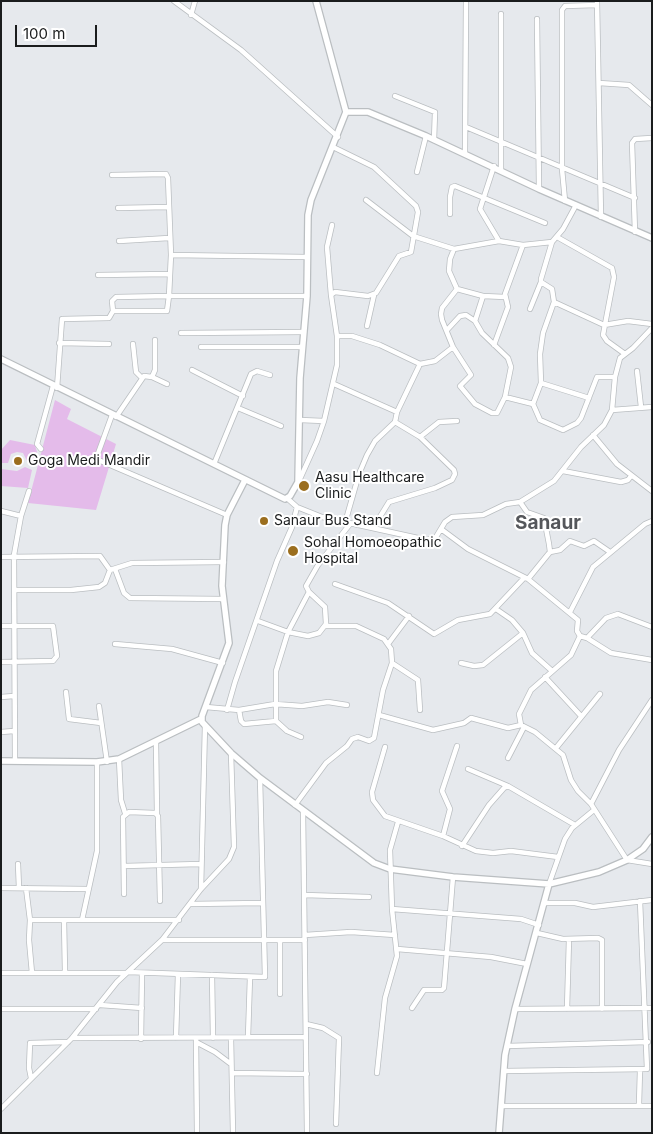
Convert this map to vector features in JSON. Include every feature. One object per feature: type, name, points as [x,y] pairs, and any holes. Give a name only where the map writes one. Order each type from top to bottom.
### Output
[{"type":"street","points":[[174,1],[241,50],[338,137]]},
{"type":"street","points":[[191,14],[195,1]]},
{"type":"street","points":[[298,482],[296,467],[300,420],[302,347],[308,296],[308,215],[311,200],[338,137],[346,112],[316,1]]},
{"type":"street","points":[[464,153],[466,127],[466,1]]},
{"type":"street","points":[[565,201],[562,168],[562,10],[565,6],[597,3],[601,217]]},
{"type":"street","points":[[501,14],[502,170]]},
{"type":"street","points":[[537,19],[539,190]]},
{"type":"street","points":[[599,83],[629,85],[652,105]]},
{"type":"street","points":[[395,96],[435,112],[434,140]]},
{"type":"street","points":[[346,112],[368,112],[494,166],[539,190],[635,232],[650,235]]},
{"type":"street","points":[[466,127],[501,140],[635,198]]},
{"type":"street","points":[[417,172],[426,136]]},
{"type":"street","points":[[635,232],[632,140],[652,138]]},
{"type":"street","points":[[333,147],[374,167],[416,206],[418,212],[411,252],[399,256],[374,295],[366,326]]},
{"type":"street","points":[[494,166],[480,204],[481,214],[499,241]]},
{"type":"street","points":[[112,175],[166,174],[168,178],[171,255],[168,308],[164,312],[113,311]]},
{"type":"street","points":[[450,214],[449,200],[453,186],[545,223]]},
{"type":"street","points":[[366,200],[413,236],[454,249],[499,241],[522,245],[552,242],[557,238],[576,205]]},
{"type":"street","points":[[118,208],[168,207]]},
{"type":"street","points":[[288,499],[318,441],[334,384],[337,365],[337,336],[327,247],[332,225]]},
{"type":"street","points":[[119,241],[169,238]]},
{"type":"street","points":[[557,238],[612,268],[614,277],[604,325],[604,338],[625,354]]},
{"type":"street","points":[[530,309],[541,282],[552,242]]},
{"type":"street","points":[[494,345],[508,307],[505,297],[522,245]]},
{"type":"street","points":[[454,249],[450,259],[449,271],[458,289],[484,296],[505,297]]},
{"type":"street","points":[[171,255],[307,257]]},
{"type":"street","points":[[98,274],[169,274]]},
{"type":"street","points":[[532,404],[541,383],[540,354],[543,333],[554,302],[552,288],[541,282]]},
{"type":"street","points":[[447,330],[463,315],[474,321],[510,362],[505,397],[499,411],[494,414],[472,402],[460,386],[472,375],[453,348],[442,320],[442,308],[458,289]]},
{"type":"street","points":[[331,295],[334,292],[374,295]]},
{"type":"street","points":[[40,449],[37,444],[55,387],[62,320],[109,318],[113,311],[112,301],[116,298],[308,296]]},
{"type":"street","points":[[474,321],[484,296]]},
{"type":"street","points":[[1,359],[245,480],[288,499],[297,507],[347,524],[427,540],[436,536],[445,522],[452,517],[483,515],[506,504],[520,502],[545,488],[563,471],[593,435],[604,425],[612,410],[615,377],[620,358],[652,326],[628,321],[604,325],[554,302]]},
{"type":"street","points":[[181,333],[304,332]]},
{"type":"street","points":[[645,334],[652,334]]},
{"type":"street","points":[[337,336],[352,336],[380,345],[420,364],[435,361],[453,348]]},
{"type":"street","points":[[152,377],[155,370],[155,340]]},
{"type":"street","points":[[59,343],[109,344]]},
{"type":"street","points":[[133,344],[136,372],[142,378]]},
{"type":"street","points":[[200,347],[302,347]]},
{"type":"street","points":[[325,626],[325,607],[308,592],[306,586],[312,574],[347,524],[359,474],[367,455],[375,441],[395,422],[397,412],[420,364]]},
{"type":"street","points":[[192,370],[243,396]]},
{"type":"street","points":[[214,464],[253,371],[270,375]]},
{"type":"street","points":[[637,371],[641,407]]},
{"type":"street","points":[[167,384],[152,377],[142,378],[114,416],[96,459],[227,515]]},
{"type":"street","points":[[505,397],[532,404],[540,420],[563,430],[577,424],[585,411],[597,377],[615,377]]},
{"type":"street","points":[[541,383],[589,398]]},
{"type":"street","points":[[334,384],[397,412]]},
{"type":"street","points":[[612,410],[652,407]]},
{"type":"street","points":[[238,408],[281,426]]},
{"type":"street","points":[[300,420],[324,421]]},
{"type":"street","points":[[420,437],[439,422],[457,421]]},
{"type":"street","points":[[373,528],[389,502],[435,488],[455,476],[454,470],[420,437],[395,422]]},
{"type":"street","points":[[593,435],[617,464],[652,491]]},
{"type":"street","points":[[563,471],[621,482],[628,480],[631,476]]},
{"type":"street","points":[[1,761],[107,762],[120,759],[201,719],[223,663],[229,635],[223,599],[225,526],[227,515],[245,480]]},
{"type":"street","points":[[15,760],[14,541],[29,491]]},
{"type":"street","points":[[520,502],[528,512],[544,518],[550,552]]},
{"type":"street","points":[[227,710],[235,682],[258,621],[277,561],[294,520],[297,507]]},
{"type":"street","points":[[1,511],[21,516]]},
{"type":"street","points":[[570,612],[593,567],[646,524],[652,522]]},
{"type":"street","points":[[441,529],[468,549],[526,579],[570,612],[578,620],[577,631],[580,636],[611,654],[652,660]]},
{"type":"street","points":[[335,584],[388,603],[434,634],[458,620],[485,616],[526,579],[550,552],[560,550],[570,541],[584,546],[594,541],[610,552]]},
{"type":"street","points":[[1,557],[100,556],[112,569],[124,593],[130,598],[223,599]]},
{"type":"street","points":[[15,590],[71,590],[99,587],[105,583],[112,569],[132,564],[224,562]]},
{"type":"street","points":[[301,737],[287,731],[276,721],[276,671],[288,632],[308,592]]},
{"type":"street","points":[[496,608],[512,620],[523,633],[532,653],[550,670]]},
{"type":"street","points":[[586,638],[606,618],[618,614],[652,627]]},
{"type":"street","points":[[388,644],[409,616]]},
{"type":"street","points":[[258,621],[288,632],[315,635],[325,626],[349,625],[363,628],[378,635],[388,644],[392,663],[383,690],[374,738],[369,740],[358,737],[352,739],[348,746],[326,763],[295,805]]},
{"type":"street","points":[[1,626],[53,626],[57,656],[53,661],[1,662]]},
{"type":"street","points":[[461,663],[474,666],[484,665],[523,633]]},
{"type":"street","points":[[580,636],[571,655],[550,670],[531,690],[521,708],[518,719],[523,726],[556,748],[563,755],[578,791],[591,804],[627,860],[652,864]]},
{"type":"street","points":[[115,644],[172,649],[223,663]]},
{"type":"street","points":[[392,663],[418,680],[420,710]]},
{"type":"street","points":[[545,677],[581,716]]},
{"type":"street","points":[[66,692],[69,719],[101,723]]},
{"type":"street","points":[[556,748],[600,694]]},
{"type":"street","points":[[1,696],[14,696]]},
{"type":"street","points":[[591,804],[619,750],[652,700]]},
{"type":"street","points":[[206,707],[239,710],[275,704],[302,706],[328,702],[347,705]]},
{"type":"street","points":[[99,706],[107,762]]},
{"type":"street","points":[[239,710],[241,721],[244,724],[276,721]]},
{"type":"street","points":[[379,715],[433,730],[464,723],[470,718],[508,728],[523,726]]},
{"type":"street","points":[[201,719],[231,753],[260,778],[374,863],[390,869],[453,877],[549,884],[600,872],[627,860],[643,849],[652,837]]},
{"type":"street","points":[[201,889],[200,864],[205,725]]},
{"type":"street","points":[[508,758],[523,726]]},
{"type":"street","points":[[1,732],[14,731]]},
{"type":"street","points":[[156,742],[160,901]]},
{"type":"street","points":[[443,836],[450,809],[442,791],[457,746]]},
{"type":"street","points":[[385,747],[372,796],[385,816],[443,836],[462,846],[483,852],[511,851],[558,858]]},
{"type":"street","points":[[1,1109],[70,1040],[127,972],[162,940],[201,889],[229,859],[234,847],[231,753]]},
{"type":"street","points":[[120,759],[121,800],[125,814],[124,894]]},
{"type":"street","points":[[82,920],[97,845],[97,762]]},
{"type":"street","points":[[468,769],[508,786],[575,825]]},
{"type":"street","points":[[1,973],[142,972],[262,978],[266,973],[260,778]]},
{"type":"street","points":[[462,846],[489,805],[508,786]]},
{"type":"street","points":[[303,810],[307,1133]]},
{"type":"street","points":[[499,1133],[504,1071],[515,1009],[549,884],[565,839],[575,825],[594,810]]},
{"type":"street","points":[[125,814],[157,814]]},
{"type":"street","points":[[377,1073],[385,998],[397,949],[392,909],[390,850],[398,822]]},
{"type":"street","points":[[18,864],[19,888]]},
{"type":"street","points":[[124,866],[200,864]]},
{"type":"street","points":[[412,1008],[424,990],[444,990],[446,954],[452,913],[453,877]]},
{"type":"street","points":[[1,888],[87,889]]},
{"type":"street","points":[[26,888],[30,920],[29,934],[32,973]]},
{"type":"street","points":[[304,895],[369,896]]},
{"type":"street","points":[[544,903],[575,903],[593,907],[652,900]]},
{"type":"street","points":[[504,1071],[640,1070],[649,1066],[644,1008],[640,901]]},
{"type":"street","points":[[190,904],[263,903]]},
{"type":"street","points":[[392,909],[521,919],[539,925]]},
{"type":"street","points":[[30,920],[179,920]]},
{"type":"street","points":[[64,920],[65,972]]},
{"type":"street","points":[[162,940],[264,941],[357,932],[395,935]]},
{"type":"street","points":[[536,933],[568,939],[598,938],[602,940],[602,1009]]},
{"type":"street","points":[[568,939],[568,1009]]},
{"type":"street","points":[[280,940],[280,994]]},
{"type":"street","points":[[397,949],[491,957],[527,964]]},
{"type":"street","points":[[141,1038],[142,972]]},
{"type":"street","points":[[176,1038],[178,974]]},
{"type":"street","points":[[212,975],[213,1038]]},
{"type":"street","points":[[248,1037],[250,977]]},
{"type":"street","points":[[100,1004],[142,1008]]},
{"type":"street","points":[[515,1009],[652,1008]]},
{"type":"street","points":[[1,1009],[96,1009]]},
{"type":"street","points":[[306,1024],[323,1028],[337,1036],[340,1041],[336,1124]]},
{"type":"street","points":[[31,1078],[28,1068],[30,1043],[141,1038],[176,1038],[196,1041],[213,1038],[305,1037]]},
{"type":"street","points":[[232,1038],[233,1133]]},
{"type":"street","points":[[196,1041],[231,1064]]},
{"type":"street","points":[[196,1041],[197,1133]]},
{"type":"street","points":[[508,1046],[648,1042]]},
{"type":"street","points":[[639,1104],[640,1070]]},
{"type":"street","points":[[232,1073],[307,1074]]},
{"type":"street","points":[[501,1106],[639,1104],[652,1106]]},
{"type":"shaded area","points":[[55,400],[71,409],[67,419],[116,444],[96,510],[28,503]]},
{"type":"shaded area","points":[[10,440],[35,445],[37,452],[34,463],[27,461],[23,453],[17,452],[11,454],[8,463],[1,463],[1,450]]},
{"type":"shaded area","points":[[25,467],[32,470],[28,488],[1,486],[1,469],[17,471]]},
{"type":"place","name":"Goga Medi Mandir","points":[[18,461]]},
{"type":"place","name":"Aasu Healthcare Clinic","points":[[304,486]]},
{"type":"place","name":"Sanaur Bus Stand","points":[[264,521]]},
{"type":"place","name":"Sohal Homoeopathic Hospital","points":[[293,551]]},
{"type":"district","name":"Sanaur","points":[[548,523]]}]
